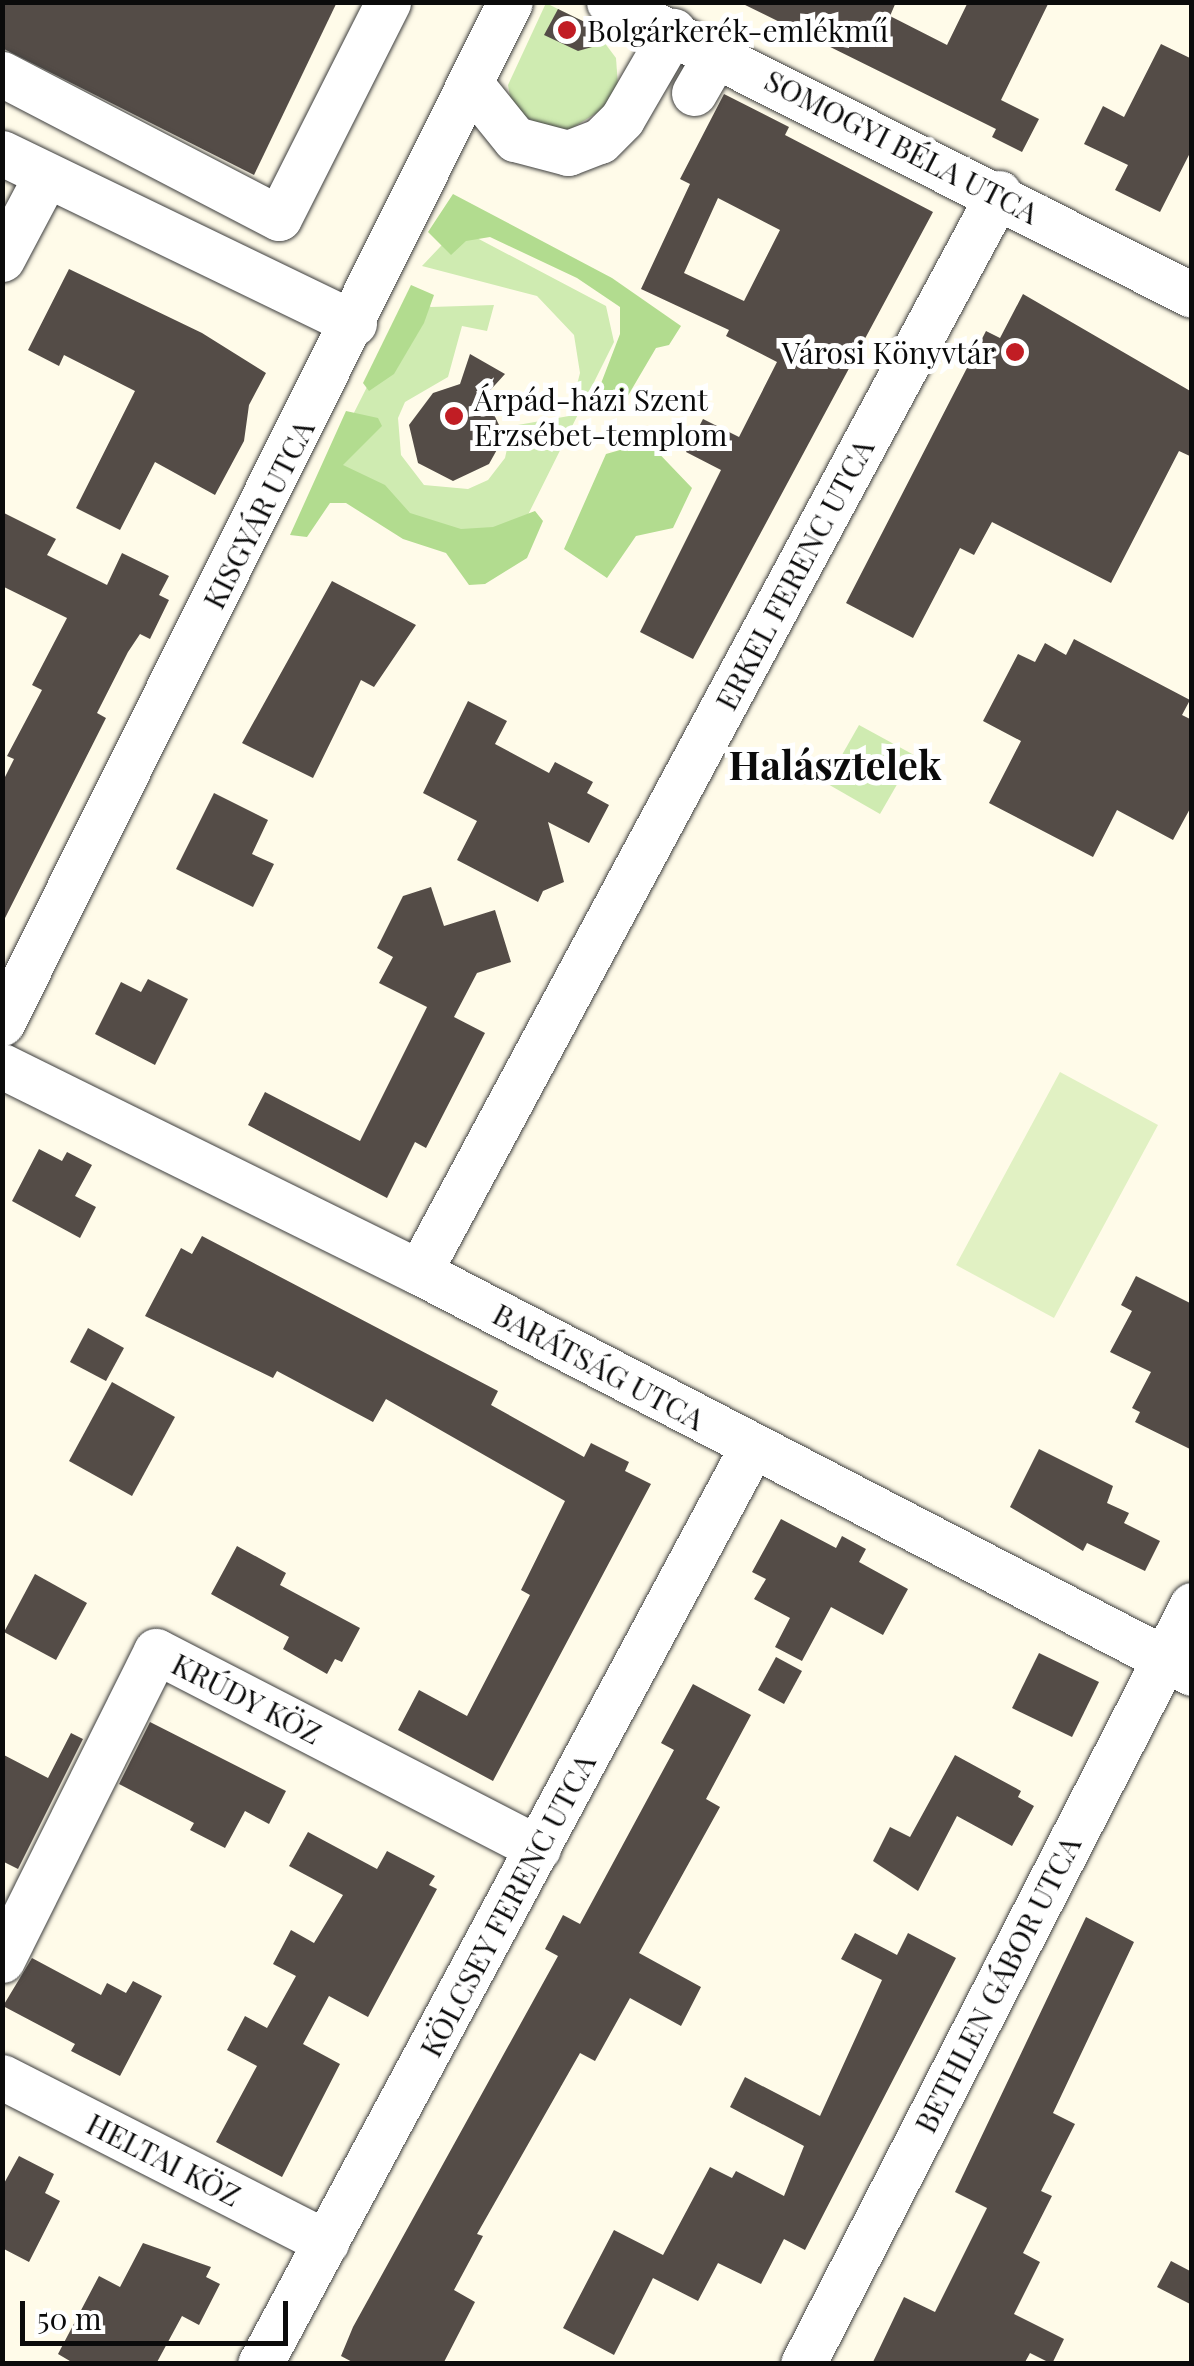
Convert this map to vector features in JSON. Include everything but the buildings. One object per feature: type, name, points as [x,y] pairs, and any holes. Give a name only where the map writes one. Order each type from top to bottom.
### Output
[{"type":"street","points":[[2,74],[278,218],[388,2]]},
{"type":"street","name":"KISGYÁR UTCA","points":[[2,1023],[473,87],[510,2]]},
{"type":"street","name":"SOMOGYI BÉLA UTCA","points":[[609,2],[673,30],[1189,287]]},
{"type":"street","points":[[473,87],[516,139],[568,153],[612,131],[673,30]]},
{"type":"street","points":[[694,93],[717,53]]},
{"type":"street","points":[[2,153],[354,323]]},
{"type":"street","points":[[2,259],[46,176]]},
{"type":"street","name":"ERKEL FERENC UTCA","points":[[418,1272],[999,193]]},
{"type":"street","name":"BARÁTSÁG UTCA","points":[[2,1066],[418,1272],[1178,1666]]},
{"type":"street","name":"KÖLCSEY FERENC UTCA","points":[[260,2364],[752,1447]]},
{"type":"street","name":"BETHLEN GÁBOR UTCA","points":[[803,2364],[1178,1666],[1192,1605]]},
{"type":"street","name":"KRÚDY KÖZ","points":[[2,1960],[156,1650],[538,1848]]},
{"type":"street","name":"HELTAI KÖZ","points":[[2,2077],[326,2242]]},
{"type":"green space","points":[[546,3],[592,26],[616,58],[618,86],[607,107],[570,129],[546,129],[512,108],[508,85]]},
{"type":"green space","points":[[453,194],[612,278],[681,326],[669,345],[656,348],[616,416],[595,399],[620,334],[620,307],[577,278],[490,237],[466,241],[451,255],[428,232]]},
{"type":"green space","points":[[458,228],[606,306],[614,342],[501,569],[324,472],[413,296],[431,307],[494,305],[487,331],[462,326],[448,377],[405,402],[398,418],[401,455],[424,485],[468,489],[488,480],[505,458],[512,426],[569,416],[580,373],[574,335],[537,296],[422,266]]},
{"type":"green space","points":[[411,285],[434,295],[424,323],[394,374],[369,391],[363,383]]},
{"type":"green space","points":[[346,411],[378,418],[382,426],[343,465],[385,485],[410,513],[461,529],[493,527],[535,511],[543,521],[527,558],[485,584],[469,585],[446,553],[403,539],[346,503],[330,503],[307,537],[290,535]]},
{"type":"green space","points":[[648,442],[692,488],[673,528],[636,536],[607,578],[564,549],[606,454]]},
{"type":"green space","points":[[859,725],[914,755],[880,814],[826,783]]},
{"type":"green space","points":[[1060,1072],[1158,1125],[1054,1318],[956,1265]]},
{"type":"place","name":"Bolgárkerék-emlékmű","points":[[567,30]]},
{"type":"place","name":"Városi Könyvtár","points":[[1015,352]]},
{"type":"place","name":"Árpád-házi Szent Erzsébet-templom","points":[[454,416]]},
{"type":"district","name":"Halásztelek","points":[[835,764]]}]
